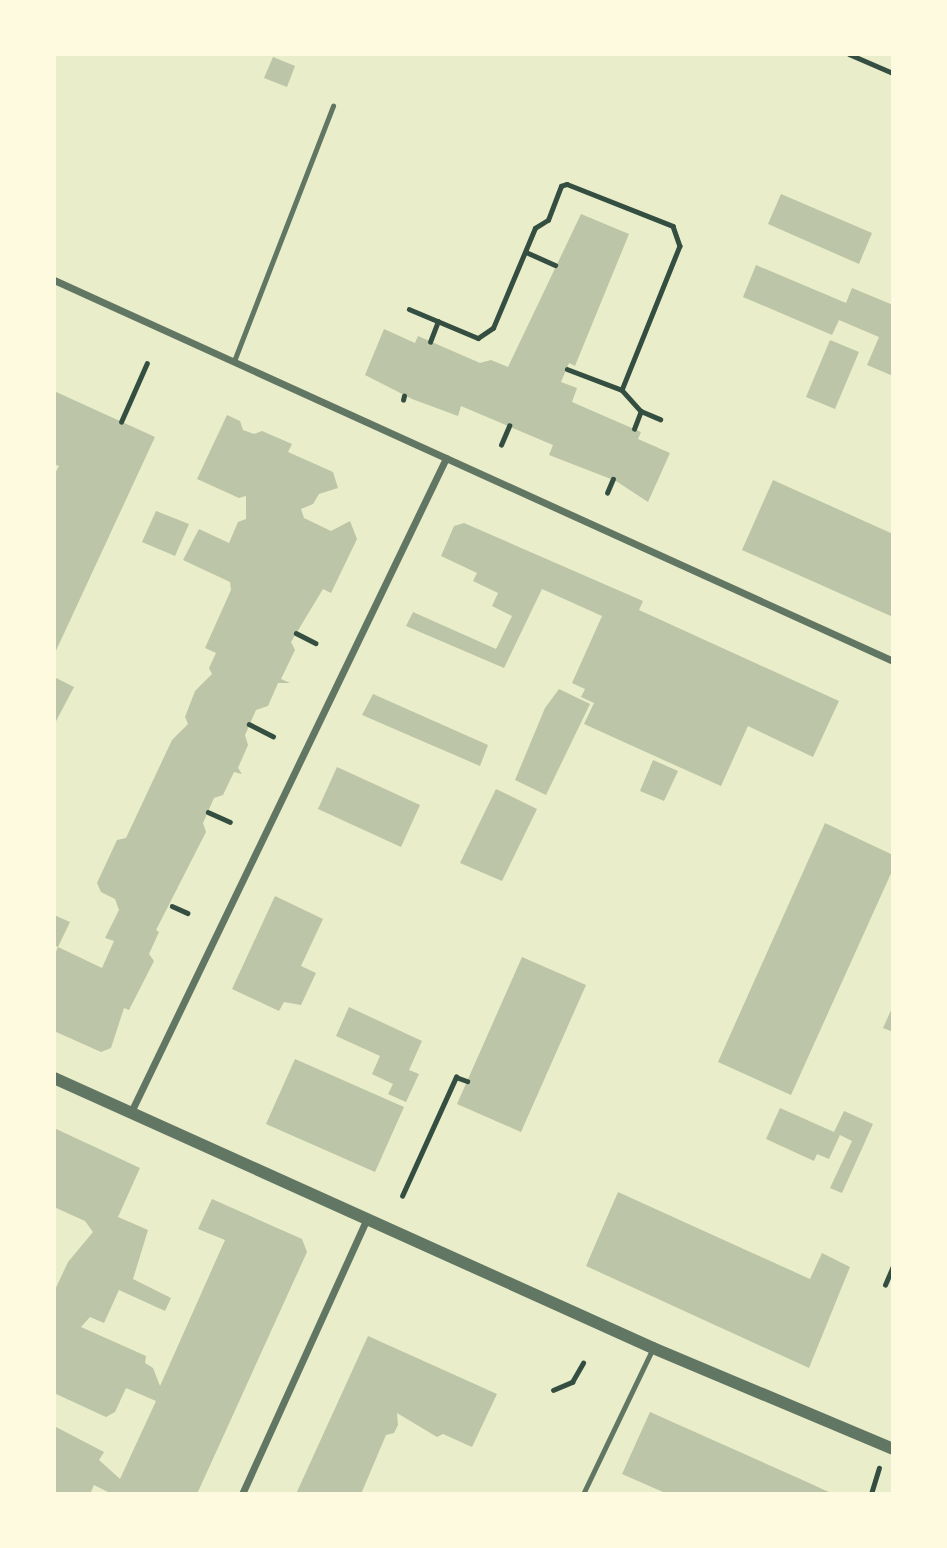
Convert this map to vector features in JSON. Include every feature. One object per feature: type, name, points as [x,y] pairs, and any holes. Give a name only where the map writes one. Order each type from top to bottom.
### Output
[{"type":"street","points":[[54,280],[893,660]]},
{"type":"street","points":[[131,1112],[446,458]]},
{"type":"street","points":[[54,1078],[653,1348],[893,1448]]},
{"type":"street","points":[[242,1494],[367,1217]]},
{"type":"lane","points":[[234,361],[333,106]]},
{"type":"lane","points":[[583,1494],[653,1348]]},
{"type":"path","points":[[849,54],[893,73]]},
{"type":"path","points":[[409,309],[478,338],[493,328],[537,226],[548,220],[561,186],[567,184],[673,226],[680,246],[622,390]]},
{"type":"path","points":[[526,252],[555,265]]},
{"type":"path","points":[[430,342],[438,321]]},
{"type":"path","points":[[121,422],[147,363]]},
{"type":"path","points":[[567,369],[622,390],[641,411],[660,419]]},
{"type":"path","points":[[634,429],[641,411]]},
{"type":"path","points":[[501,445],[509,426]]},
{"type":"path","points":[[607,493],[613,479]]},
{"type":"path","points":[[296,633],[316,643]]},
{"type":"path","points":[[249,724],[273,736]]},
{"type":"path","points":[[208,812],[230,822]]},
{"type":"path","points":[[172,906],[188,913]]},
{"type":"path","points":[[401,1196],[456,1077],[467,1082]]},
{"type":"path","points":[[885,1285],[893,1266]]},
{"type":"path","points":[[553,1390],[572,1382],[583,1363]]},
{"type":"building","points":[[273,57],[295,66],[287,87],[264,78]]},
{"type":"building","points":[[781,194],[872,233],[859,264],[768,224]]},
{"type":"building","points":[[581,214],[629,234],[575,366],[569,363],[561,382],[577,388],[572,402],[641,432],[638,439],[670,453],[648,502],[616,481],[549,455],[553,445],[461,406],[458,416],[412,399],[365,375],[384,329],[415,343],[418,336],[480,363],[491,360],[508,367]]},
{"type":"building","points":[[756,265],[846,303],[852,288],[893,305],[893,376],[867,365],[879,337],[839,320],[832,335],[743,297]]},
{"type":"building","points":[[830,340],[859,352],[835,409],[806,397]]},
{"type":"building","points":[[54,391],[155,437],[54,655],[54,475],[59,466],[54,464]]},
{"type":"building","points":[[227,415],[240,421],[243,430],[254,434],[262,431],[292,444],[288,452],[333,472],[338,488],[319,494],[313,504],[301,509],[304,518],[331,531],[350,521],[357,539],[331,593],[323,589],[291,642],[295,650],[281,679],[290,683],[278,683],[268,706],[256,710],[245,735],[248,745],[238,768],[242,774],[234,772],[223,795],[214,798],[203,823],[206,832],[156,930],[159,932],[149,954],[154,961],[129,1010],[124,1008],[111,1048],[101,1052],[54,1031],[54,956],[58,947],[102,968],[114,941],[105,938],[119,910],[115,899],[101,892],[97,883],[117,840],[126,838],[172,740],[188,724],[185,717],[195,691],[212,674],[209,668],[216,653],[205,648],[231,590],[230,582],[183,560],[199,529],[229,543],[238,522],[246,519],[246,496],[239,498],[197,479]]},
{"type":"building","points":[[773,480],[893,534],[893,617],[742,550]]},
{"type":"building","points":[[156,511],[189,524],[175,556],[142,542]]},
{"type":"building","points":[[464,523],[643,601],[639,610],[839,701],[813,757],[748,726],[721,786],[584,724],[594,703],[581,697],[585,689],[572,683],[602,616],[542,589],[504,668],[406,626],[413,612],[496,649],[512,616],[492,606],[498,593],[473,581],[477,573],[441,556],[454,526]]},
{"type":"building","points":[[54,677],[74,687],[54,725]]},
{"type":"building","points":[[559,689],[590,704],[546,795],[515,780],[545,708]]},
{"type":"building","points":[[373,694],[488,745],[480,766],[362,715]]},
{"type":"building","points":[[653,760],[678,771],[664,801],[640,791]]},
{"type":"building","points":[[337,767],[420,805],[401,847],[318,809]]},
{"type":"building","points":[[496,789],[537,809],[502,881],[460,863]]},
{"type":"building","points":[[825,823],[893,855],[893,869],[791,1095],[718,1062]]},
{"type":"building","points":[[275,896],[323,919],[301,966],[316,973],[301,1005],[284,1002],[279,1011],[232,989]]},
{"type":"building","points":[[54,915],[70,922],[58,947],[54,945]]},
{"type":"building","points":[[522,957],[586,985],[521,1132],[457,1104]]},
{"type":"building","points":[[893,1006],[893,1032],[883,1028]]},
{"type":"building","points":[[349,1007],[422,1041],[409,1070],[419,1074],[406,1102],[388,1094],[393,1084],[372,1074],[380,1056],[336,1036]]},
{"type":"building","points":[[295,1059],[404,1107],[375,1172],[266,1124]]},
{"type":"building","points":[[780,1108],[834,1132],[844,1111],[873,1124],[842,1193],[830,1188],[852,1141],[840,1135],[829,1159],[817,1154],[814,1161],[766,1139]]},
{"type":"building","points":[[54,1128],[140,1168],[118,1217],[148,1230],[133,1279],[171,1298],[165,1311],[119,1290],[104,1323],[90,1317],[81,1327],[146,1356],[145,1363],[153,1368],[160,1386],[225,1240],[198,1229],[212,1199],[302,1239],[307,1252],[197,1494],[112,1494],[94,1485],[90,1494],[54,1494],[54,1426],[104,1452],[99,1460],[120,1479],[156,1401],[126,1388],[115,1412],[106,1417],[54,1393],[54,1292],[68,1262],[93,1232],[85,1221],[54,1207]]},
{"type":"building","points":[[618,1192],[810,1279],[822,1253],[850,1267],[809,1368],[586,1266]]},
{"type":"building","points":[[368,1336],[497,1394],[472,1447],[443,1434],[437,1437],[397,1413],[398,1425],[394,1433],[386,1435],[361,1494],[296,1494]]},
{"type":"building","points":[[650,1412],[833,1494],[663,1492],[622,1474]]}]
